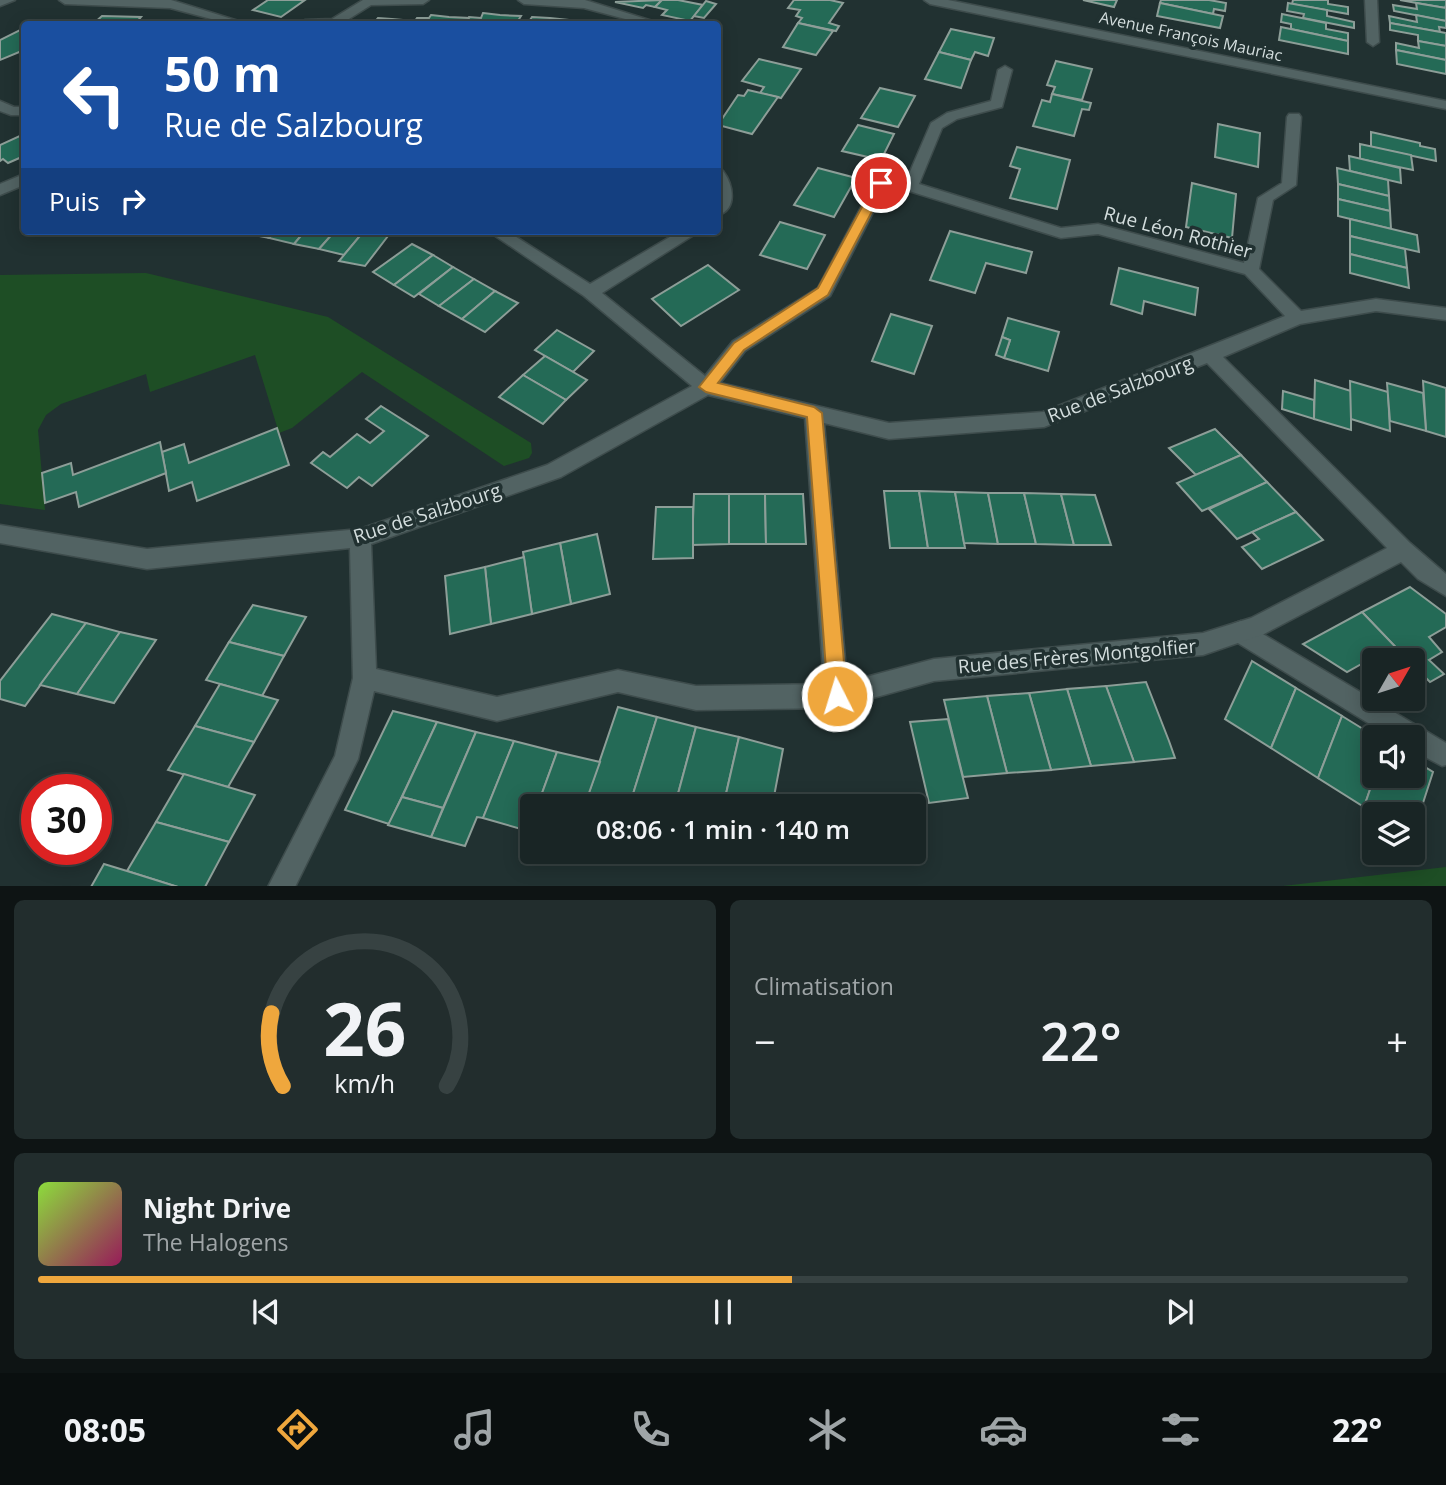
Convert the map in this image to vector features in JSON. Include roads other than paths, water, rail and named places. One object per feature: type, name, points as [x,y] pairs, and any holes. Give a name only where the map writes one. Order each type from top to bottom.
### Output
[{"type":"street","points":[[0,2],[9,0]]},
{"type":"street","points":[[65,0],[171,4],[231,21]]},
{"type":"street","points":[[340,21],[368,2],[423,0]]},
{"type":"street","points":[[524,0],[595,3],[647,21]]},
{"type":"street","name":"Avenue François Mauriac","points":[[930,0],[1446,106]]},
{"type":"street","points":[[1371,0],[1373,42]]},
{"type":"street","points":[[911,186],[936,126],[952,116],[997,104],[1004,70]]},
{"type":"street","points":[[0,105],[11,111],[21,110]]},
{"type":"street","points":[[1251,270],[1266,198],[1289,185],[1294,117]]},
{"type":"street","points":[[721,178],[724,202],[721,206]]},
{"type":"street","points":[[0,190],[21,180]]},
{"type":"street","name":"Rue Léon Rothier","points":[[706,387],[739,346],[824,292],[881,183],[911,186],[1061,233],[1098,229],[1251,270],[1297,318]]},
{"type":"street","name":"Rue de Salzbourg","points":[[502,235],[590,292],[706,387],[889,431],[1044,419],[1210,355],[1297,318],[1376,305],[1446,314]]},
{"type":"street","points":[[590,292],[685,235]]},
{"type":"street","points":[[1210,355],[1403,550],[1426,572],[1446,586]]},
{"type":"street","name":"Rue de Salzbourg","points":[[0,534],[147,559],[360,538],[554,471],[706,387]]},
{"type":"street","points":[[814,413],[837,696]]},
{"type":"street","points":[[282,886],[346,759],[365,678],[360,538]]},
{"type":"street","name":"Rue des Frères Montgolfier","points":[[365,678],[497,709],[618,681],[696,698],[837,696],[934,670],[1203,644],[1256,627],[1403,550]]},
{"type":"street","points":[[1241,632],[1442,754]]}]
